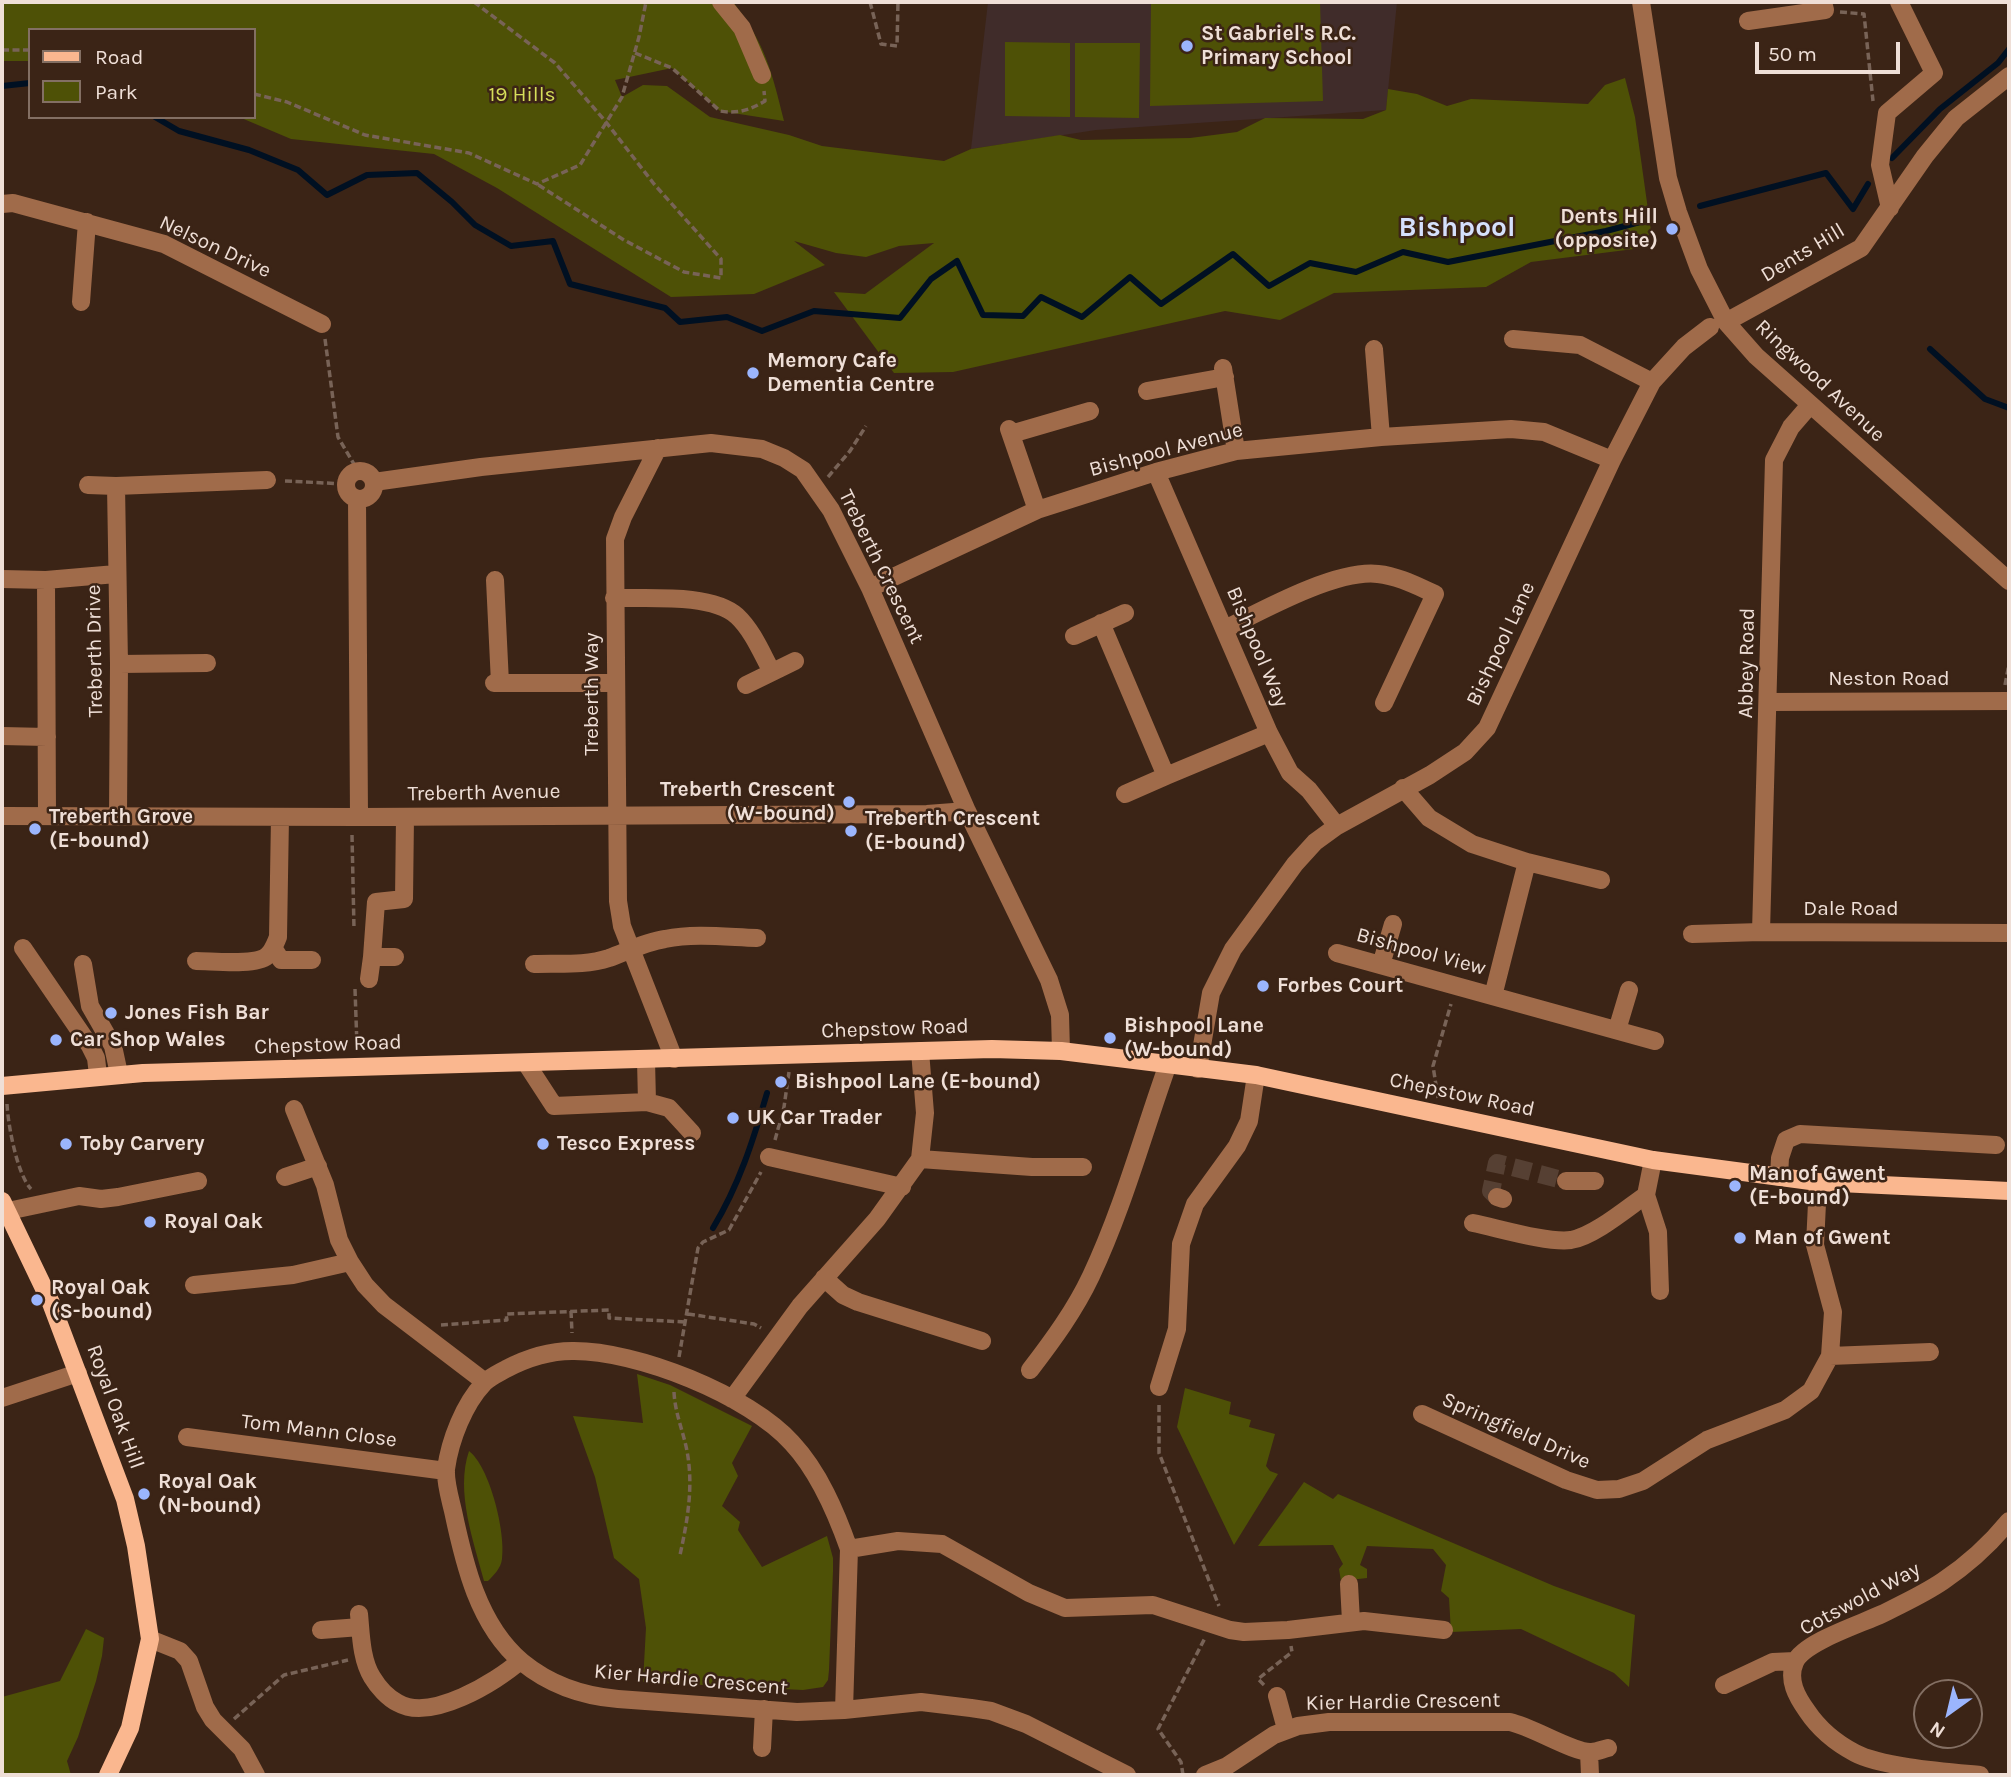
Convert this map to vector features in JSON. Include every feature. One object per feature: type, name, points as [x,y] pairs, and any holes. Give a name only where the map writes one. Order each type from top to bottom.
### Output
[{"type":"main road","name":"Chepstow Road","points":[[3,1086],[119,1074],[992,1048],[1061,1051],[1256,1075],[1653,1160],[1818,1182],[2009,1191]]},
{"type":"main road","name":"Royal Oak Hill","points":[[5,1206],[51,1303],[78,1373],[125,1499],[136,1546],[150,1639],[130,1728],[108,1775]]},
{"type":"street","points":[[721,2],[742,28],[762,75]]},
{"type":"street","name":"Ringwood Avenue","points":[[1641,2],[1668,178],[1718,325],[2009,581]]},
{"type":"street","points":[[1890,208],[1880,165],[1881,112],[1934,73],[1899,2]]},
{"type":"street","points":[[1748,20],[1824,6]]},
{"type":"street","name":"Dents Hill","points":[[1718,325],[1861,248],[1925,156],[1956,118],[2009,76]]},
{"type":"street","name":"Nelson Drive","points":[[2,204],[13,203],[164,244],[322,324]]},
{"type":"street","points":[[82,303],[87,222]]},
{"type":"street","name":"Bishpool Lane","points":[[1198,1069],[1211,993],[1233,949],[1295,864],[1315,842],[1337,826],[1430,775],[1465,752],[1487,728],[1612,460],[1652,382],[1684,347],[1718,325]]},
{"type":"street","points":[[1513,339],[1580,345],[1652,382]]},
{"type":"street","points":[[1374,349],[1381,437]]},
{"type":"street","points":[[1147,391],[1224,372],[1236,451]]},
{"type":"street","name":"Abbey Road","points":[[1761,932],[1774,460],[1791,427],[1810,405]]},
{"type":"street","points":[[1037,510],[1010,431],[1090,411]]},
{"type":"street","name":"Bishpool Avenue","points":[[870,588],[1037,510],[1156,472],[1236,451],[1381,437],[1511,429],[1544,432],[1612,460]]},
{"type":"street","name":"Treberth Crescent","points":[[374,482],[711,443],[762,449],[803,470],[831,510],[870,588],[967,811],[1049,979],[1060,1015],[1061,1051]]},
{"type":"street","name":"Treberth Way","points":[[657,448],[622,517],[615,539],[615,815],[618,901],[622,926],[674,1059]]},
{"type":"street","name":"Bishpool Way","points":[[1156,472],[1269,733],[1290,773],[1308,790],[1337,826]]},
{"type":"street","points":[[368,474],[374,482],[372,494],[363,499],[353,485],[368,474]]},
{"type":"street","points":[[88,485],[267,480]]},
{"type":"street","points":[[353,485],[359,817]]},
{"type":"street","name":"Treberth Drive","points":[[116,486],[118,816]]},
{"type":"street","points":[[1225,629],[1307,590],[1353,576],[1377,573],[1401,579],[1435,594],[1384,703]]},
{"type":"street","points":[[2,579],[46,580],[116,574]]},
{"type":"street","points":[[46,580],[47,815]]},
{"type":"street","points":[[495,580],[497,682],[614,683]]},
{"type":"street","points":[[614,598],[716,604],[737,616],[755,638],[772,672]]},
{"type":"street","points":[[1074,636],[1125,613]]},
{"type":"street","points":[[1101,623],[1166,776]]},
{"type":"street","points":[[746,685],[795,662]]},
{"type":"street","points":[[119,664],[207,663]]},
{"type":"street","name":"Neston Road","points":[[1769,702],[2009,701]]},
{"type":"street","points":[[1125,794],[1269,733]]},
{"type":"street","points":[[2,736],[47,737]]},
{"type":"street","points":[[1403,788],[1429,818],[1472,844],[1527,862],[1601,880]]},
{"type":"street","name":"Treberth Avenue","points":[[2,816],[405,817],[927,814],[967,811]]},
{"type":"street","points":[[196,961],[254,962],[265,958],[274,949],[278,937],[280,817]]},
{"type":"street","points":[[369,979],[376,902],[404,899],[405,817]]},
{"type":"street","name":"Bishpool View","points":[[1493,996],[1527,862]]},
{"type":"street","points":[[1381,965],[1393,924]]},
{"type":"street","name":"Dale Road","points":[[1692,934],[2009,933]]},
{"type":"street","points":[[534,964],[582,963],[608,958],[631,948],[665,939],[694,936],[757,938]]},
{"type":"street","points":[[23,948],[90,1046],[96,1058],[98,1076]]},
{"type":"street","points":[[274,949],[281,960],[312,960]]},
{"type":"street","name":"Bishpool View","points":[[1337,953],[1654,1041]]},
{"type":"street","points":[[372,957],[395,957]]},
{"type":"street","points":[[83,964],[90,1006],[113,1046],[119,1074]]},
{"type":"street","points":[[1618,1030],[1629,990]]},
{"type":"street","points":[[732,1399],[800,1306],[877,1219],[920,1159],[925,1113],[920,1051]]},
{"type":"street","points":[[646,1060],[648,1102]]},
{"type":"street","points":[[526,1063],[554,1106],[648,1102],[669,1108],[692,1133]]},
{"type":"street","points":[[1030,1370],[1059,1332],[1090,1277],[1117,1215],[1168,1064]]},
{"type":"street","points":[[1159,1387],[1177,1329],[1181,1244],[1195,1204],[1237,1146],[1249,1121],[1256,1075]]},
{"type":"street","points":[[294,1109],[318,1166],[339,1240],[365,1285],[384,1305],[485,1382]]},
{"type":"street","points":[[1779,1177],[1780,1158],[1786,1140],[1800,1134],[1996,1145]]},
{"type":"street","points":[[769,1157],[902,1187]]},
{"type":"street","points":[[920,1159],[1032,1167],[1083,1167]]},
{"type":"street","points":[[1653,1160],[1647,1195],[1658,1232],[1660,1291]]},
{"type":"street","points":[[285,1177],[318,1166]]},
{"type":"street","points":[[5,1206],[79,1196],[101,1199],[118,1197],[198,1181]]},
{"type":"street","points":[[1566,1181],[1595,1181]]},
{"type":"street","name":"Springfield Drive","points":[[1422,1414],[1566,1480],[1597,1490],[1619,1489],[1643,1481],[1707,1440],[1785,1410],[1811,1391],[1830,1356],[1833,1312],[1815,1245],[1818,1182]]},
{"type":"street","points":[[1473,1223],[1571,1240],[1590,1232],[1647,1195]]},
{"type":"street","points":[[194,1285],[293,1275],[350,1262]]},
{"type":"street","points":[[824,1278],[843,1294],[858,1302],[982,1341]]},
{"type":"street","name":"Kier Hardie Crescent","points":[[849,1549],[832,1506],[806,1460],[775,1426],[732,1399],[676,1374],[626,1358],[572,1351],[542,1355],[516,1364],[485,1382],[458,1425],[446,1471],[460,1544],[473,1588],[491,1624],[520,1661],[545,1678],[570,1690],[595,1697],[797,1712],[921,1702],[991,1711],[1026,1724],[1126,1775]]},
{"type":"street","points":[[1830,1356],[1930,1352]]},
{"type":"street","points":[[2,1398],[78,1373]]},
{"type":"street","name":"Tom Mann Close","points":[[187,1437],[446,1471]]},
{"type":"street","name":"Cotswold Way","points":[[1724,1685],[1773,1662],[1795,1661],[1815,1643],[1882,1614],[1942,1581],[1996,1537],[2009,1521]]},
{"type":"street","points":[[844,1710],[849,1549],[898,1541],[942,1544],[1029,1593],[1065,1608],[1153,1605],[1244,1632],[1288,1630],[1351,1621],[1444,1630]]},
{"type":"street","points":[[1349,1584],[1351,1621]]},
{"type":"street","points":[[321,1630],[360,1620],[364,1656],[371,1675],[386,1694],[400,1705],[418,1708],[463,1698],[481,1690],[504,1676],[520,1661]]},
{"type":"street","points":[[150,1639],[180,1651],[189,1661],[205,1707],[213,1720],[242,1749],[256,1775]]},
{"type":"street","name":"Cotswold Way","points":[[1795,1661],[1792,1683],[1798,1698],[1830,1737],[1857,1754],[1910,1766],[1980,1775]]},
{"type":"street","points":[[1277,1696],[1286,1729]]},
{"type":"street","points":[[762,1748],[764,1709]]},
{"type":"street","name":"Kier Hardie Crescent","points":[[1205,1775],[1227,1766],[1286,1729],[1329,1722],[1510,1723],[1525,1726],[1589,1752]]},
{"type":"street","points":[[1590,1775],[1589,1752],[1608,1748]]},
{"type":"path","points":[[256,94],[287,102],[365,135],[469,153],[537,184],[624,240],[684,272],[721,278],[721,259],[654,184],[606,122],[555,64],[474,2]]},
{"type":"path","points":[[537,184],[580,165],[622,97],[646,2]]},
{"type":"path","points":[[870,2],[881,44],[897,46],[898,2]]},
{"type":"path","points":[[1824,6],[1864,14],[1881,112]]},
{"type":"path","points":[[2,50],[28,50]]},
{"type":"path","points":[[635,53],[672,68],[720,111],[730,113],[748,110],[765,101],[762,75]]},
{"type":"path","points":[[267,480],[353,485],[338,436],[322,324]]},
{"type":"path","points":[[818,490],[850,451],[866,426]]},
{"type":"path","points":[[1441,1114],[1433,1066],[1457,986]]},
{"type":"path","points":[[680,1555],[690,1490],[688,1457],[675,1408],[674,1393],[699,1245],[729,1230],[769,1157],[784,1107],[791,1055]]},
{"type":"path","points":[[3,1086],[9,1134],[14,1142],[23,1180],[50,1202]]},
{"type":"path","points":[[416,1329],[507,1320],[506,1314],[609,1310],[609,1318],[686,1321]]},
{"type":"path","points":[[688,1314],[757,1325]]},
{"type":"path","points":[[1159,1387],[1159,1453],[1220,1609],[1158,1729],[1181,1762],[1183,1775]]},
{"type":"path","points":[[1277,1696],[1258,1679],[1292,1652],[1288,1630]]},
{"type":"path","points":[[222,1730],[284,1675],[364,1656]]},
{"type":"shaded area","name":"St Gabriel's R.C. Primary School","points":[[988,2],[1397,2],[1386,110],[1096,130],[971,149]]},
{"type":"green space","name":"19 Hills","points":[[2,2],[733,2],[753,31],[766,58],[784,121],[720,111],[672,68],[615,80],[622,97],[643,85],[667,86],[710,117],[789,135],[822,146],[944,161],[971,149],[1060,135],[1081,140],[1190,138],[1237,132],[1265,118],[1363,119],[1386,110],[1388,89],[1417,94],[1447,106],[1471,99],[1588,104],[1605,85],[1625,78],[1635,117],[1651,231],[1642,248],[1531,262],[1486,287],[1334,293],[1280,320],[1225,311],[953,372],[894,373],[834,292],[865,294],[934,243],[899,246],[866,257],[836,253],[794,241],[825,265],[754,294],[671,297],[497,188],[434,154],[291,139],[244,119],[256,119],[256,28],[28,28],[28,61],[3,61]]},
{"type":"green space","points":[[1151,2],[1320,2],[1323,101],[1150,106]]},
{"type":"green space","points":[[1005,42],[1070,43],[1070,117],[1005,116]]},
{"type":"green space","points":[[1075,43],[1140,43],[1139,118],[1075,117]]},
{"type":"green space","points":[[637,1374],[670,1385],[752,1426],[732,1463],[738,1476],[722,1506],[740,1522],[738,1530],[762,1567],[827,1536],[833,1558],[833,1571],[829,1670],[828,1680],[823,1687],[803,1690],[643,1682],[646,1628],[639,1579],[614,1558],[595,1477],[573,1416],[643,1423]]},
{"type":"green space","points":[[1185,1388],[1231,1402],[1229,1414],[1251,1420],[1249,1427],[1275,1434],[1266,1466],[1278,1474],[1234,1545],[1177,1427]]},
{"type":"green space","points":[[469,1451],[484,1471],[499,1518],[503,1548],[501,1562],[488,1581],[484,1581],[467,1517],[464,1483]]},
{"type":"green space","points":[[1304,1482],[1333,1499],[1338,1494],[1554,1586],[1635,1615],[1629,1687],[1614,1673],[1521,1629],[1451,1632],[1449,1598],[1441,1591],[1446,1565],[1433,1549],[1367,1546],[1360,1565],[1367,1569],[1367,1578],[1341,1581],[1339,1569],[1343,1564],[1333,1545],[1258,1546]]},
{"type":"green space","points":[[86,1629],[104,1638],[96,1681],[78,1737],[67,1761],[71,1775],[2,1775],[2,1697],[60,1681]]},
{"type":"waterway","points":[[1892,158],[1940,109],[1998,63],[2009,49]]},
{"type":"waterway","points":[[2,86],[28,83]]},
{"type":"waterway","points":[[158,119],[179,131],[249,150],[298,170],[327,195],[367,175],[417,173],[475,225],[511,246],[553,241],[570,284],[665,308],[680,322],[727,317],[762,331],[814,311],[900,318],[931,279],[957,261],[983,315],[1023,316],[1041,297],[1082,317],[1130,277],[1161,304],[1233,254],[1269,286],[1310,263],[1356,272],[1403,252],[1448,262],[1606,231],[1655,218]]},
{"type":"waterway","points":[[1700,206],[1826,173],[1853,209],[1868,184]]},
{"type":"waterway","points":[[1930,349],[1985,399],[2009,408]]},
{"type":"waterway","points":[[713,1228],[744,1162],[767,1093]]},
{"type":"tunnel","points":[[1497,1197],[1491,1191],[1497,1163],[1566,1181]]},
{"type":"place","name":"St Gabriel's R.C. Primary School","points":[[1187,46]]},
{"type":"place","name":"Dents Hill (opposite)","points":[[1672,229]]},
{"type":"place","name":"Memory Cafe Dementia Centre","points":[[753,373]]},
{"type":"place","name":"Treberth Crescent (W-bound)","points":[[849,802]]},
{"type":"place","name":"Treberth Grove (E-bound)","points":[[35,829]]},
{"type":"place","name":"Treberth Crescent (E-bound)","points":[[851,831]]},
{"type":"place","name":"Forbes Court","points":[[1263,986]]},
{"type":"place","name":"Jones Fish Bar","points":[[111,1013]]},
{"type":"place","name":"Bishpool Lane (W-bound)","points":[[1110,1038]]},
{"type":"place","name":"Car Shop Wales","points":[[56,1040]]},
{"type":"place","name":"Bishpool Lane (E-bound)","points":[[781,1082]]},
{"type":"place","name":"UK Car Trader","points":[[733,1118]]},
{"type":"place","name":"Toby Carvery","points":[[66,1144]]},
{"type":"place","name":"Tesco Express","points":[[543,1144]]},
{"type":"place","name":"Man of Gwent (E-bound)","points":[[1735,1186]]},
{"type":"place","name":"Royal Oak","points":[[150,1222]]},
{"type":"place","name":"Man of Gwent","points":[[1740,1238]]},
{"type":"place","name":"Royal Oak (S-bound)","points":[[37,1300]]},
{"type":"place","name":"Royal Oak (N-bound)","points":[[144,1494]]},
{"type":"district","name":"Bishpool","points":[[1457,228]]}]
